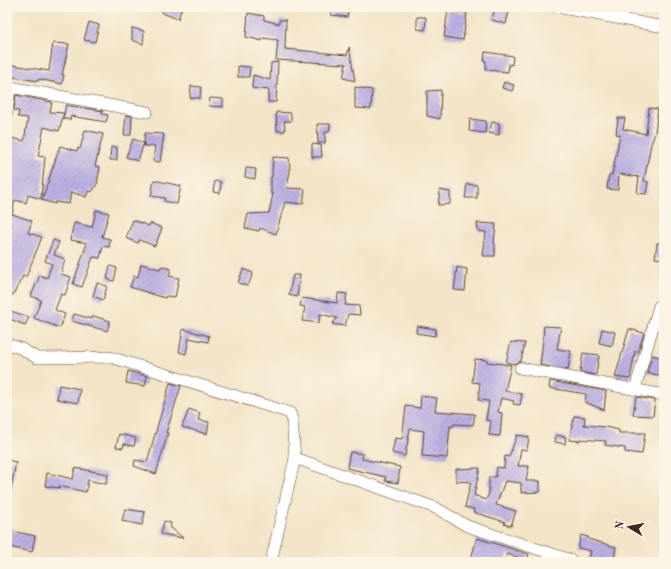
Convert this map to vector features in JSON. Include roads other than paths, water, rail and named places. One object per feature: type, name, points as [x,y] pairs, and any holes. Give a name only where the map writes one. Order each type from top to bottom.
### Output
[{"type":"street","points":[[557,7],[664,27]]},
{"type":"street","points":[[7,113],[9,87],[147,112]]},
{"type":"street","points":[[635,389],[659,306]]},
{"type":"street","points":[[7,344],[20,348],[37,358],[110,357],[290,413],[292,418],[295,458],[271,562]]},
{"type":"street","points":[[520,368],[664,395]]},
{"type":"street","points":[[295,458],[436,508],[468,526],[571,560],[573,562]]}]
